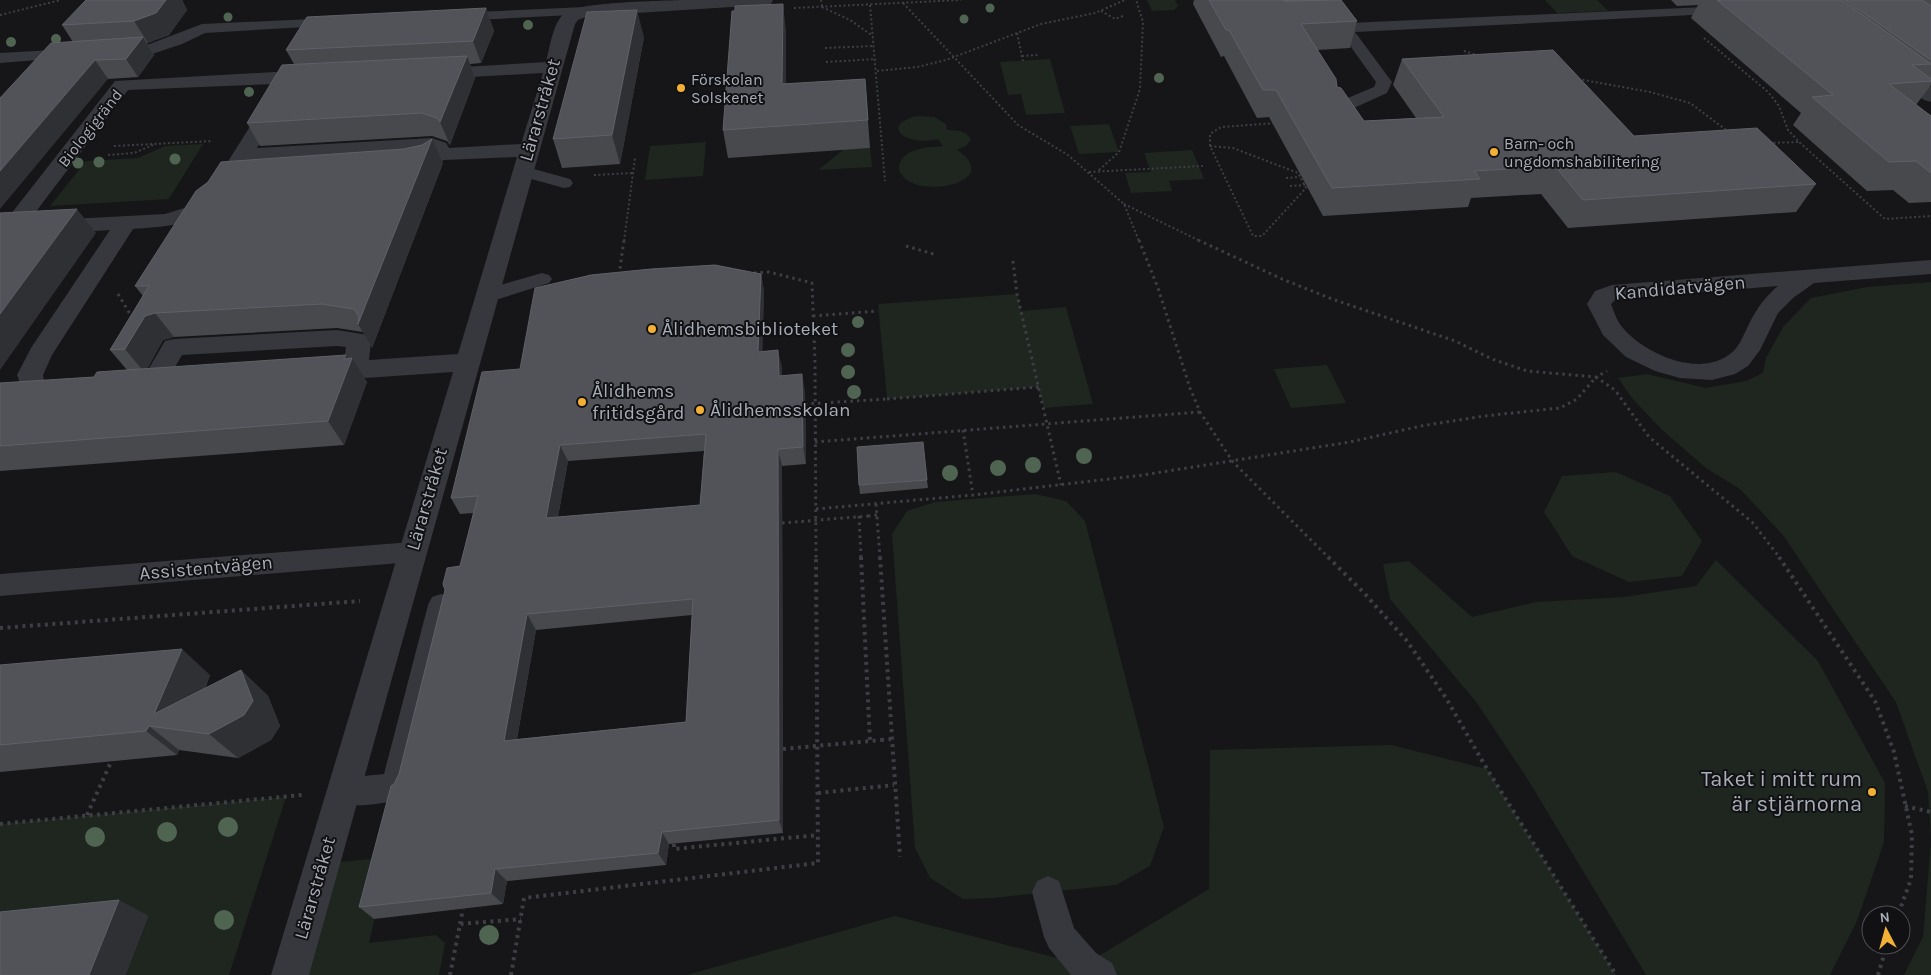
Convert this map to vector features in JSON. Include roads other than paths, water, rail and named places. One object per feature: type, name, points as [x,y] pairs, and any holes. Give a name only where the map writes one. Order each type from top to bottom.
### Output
[{"type":"street","points":[[585,11],[765,0]]},
{"type":"street","name":"Lärarstråket","points":[[290,975],[566,24],[572,16],[585,11]]},
{"type":"street","points":[[1885,62],[1931,96]]},
{"type":"street","points":[[413,74],[553,67]]},
{"type":"street","name":"Biologigränd","points":[[5,235],[122,85],[275,78],[287,80],[326,78]]},
{"type":"street","name":"Biologigränd","points":[[5,235],[126,222],[166,220],[199,212],[239,177],[249,147],[287,80]]},
{"type":"street","points":[[249,147],[432,144],[438,147],[438,154]]},
{"type":"street","points":[[385,168],[425,163],[438,154],[526,160]]},
{"type":"street","points":[[87,387],[49,390],[33,386],[30,375],[40,354],[126,222]]},
{"type":"street","name":"Kandidatvägen","points":[[1808,277],[1786,291],[1766,313],[1740,359],[1727,368],[1703,372],[1678,370],[1655,363],[1636,352],[1622,342],[1603,315],[1599,304],[1603,296],[1612,292],[1931,267]]},
{"type":"street","points":[[183,380],[145,383],[174,347],[337,338],[359,341],[356,369]]},
{"type":"street","points":[[298,373],[467,362]]},
{"type":"lane","points":[[1344,28],[1742,9]]},
{"type":"lane","points":[[444,17],[585,11]]},
{"type":"lane","points":[[1320,20],[1339,19],[1384,82],[1381,90],[1336,109]]},
{"type":"lane","points":[[103,52],[149,50],[176,41],[202,29],[347,22]]},
{"type":"lane","points":[[0,58],[85,53]]},
{"type":"lane","points":[[526,160],[564,183]]},
{"type":"lane","points":[[486,296],[542,279]]},
{"type":"lane","name":"Assistentvägen","points":[[0,585],[412,552]]},
{"type":"lane","points":[[343,792],[396,787],[441,605]]},
{"type":"lane","points":[[1048,892],[1060,937],[1084,965],[1100,975]]},
{"type":"place","name":"Förskolan Solskenet","points":[[681,88]]},
{"type":"place","name":"Barn- och ungdomshabilitering","points":[[1494,152]]},
{"type":"place","name":"Ålidhemsbiblioteket","points":[[652,329]]},
{"type":"place","name":"Ålidhems fritidsgård","points":[[582,402]]},
{"type":"place","name":"Ålidhemsskolan","points":[[700,410]]},
{"type":"place","name":"Taket i mitt rum är stjärnorna","points":[[1872,792]]}]
